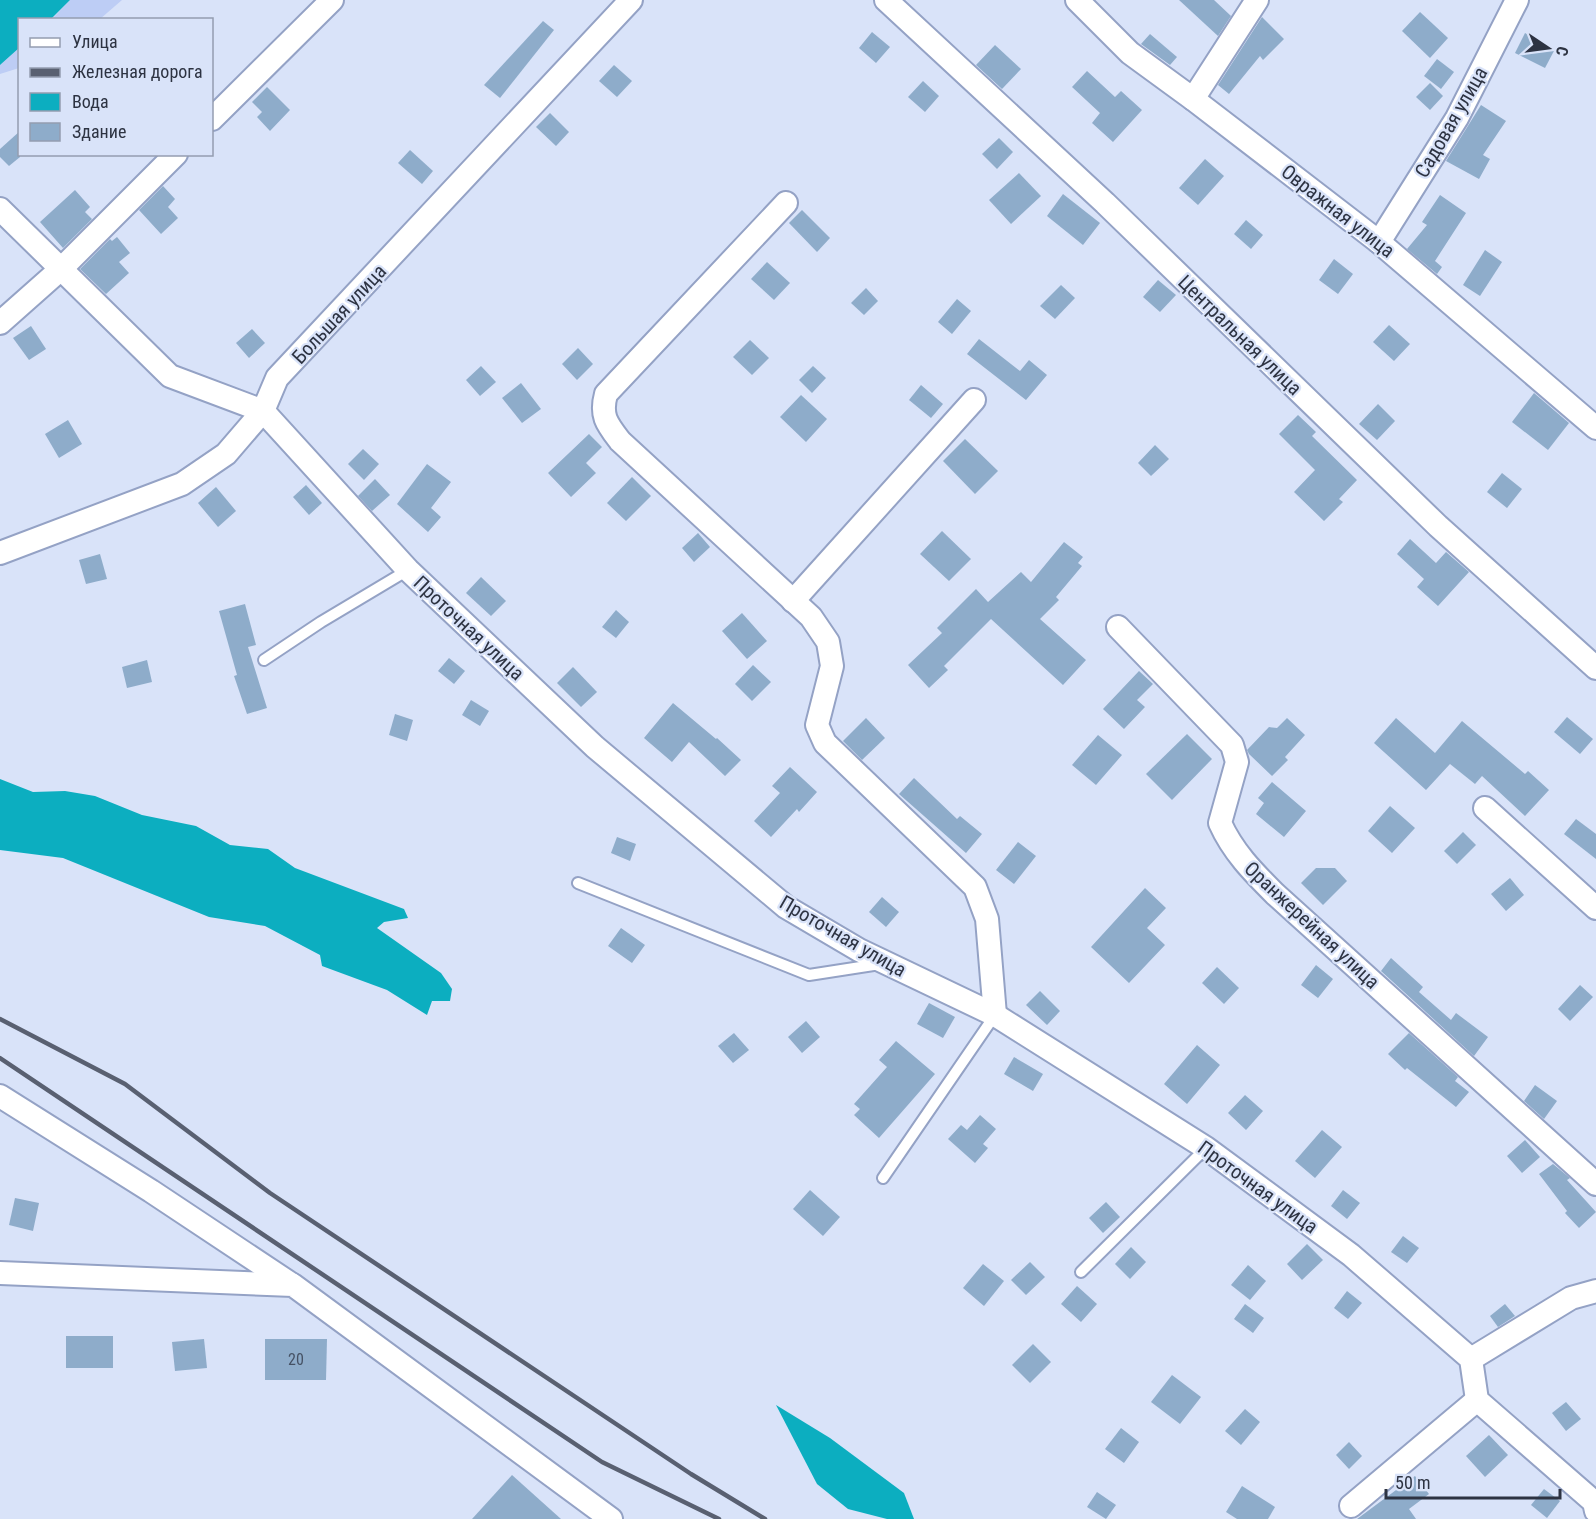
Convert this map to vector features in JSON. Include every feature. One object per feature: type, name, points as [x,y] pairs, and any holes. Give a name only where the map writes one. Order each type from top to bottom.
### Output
[{"type":"street","points":[[213,119],[332,0]]},
{"type":"street","name":"Большая улица","points":[[0,553],[182,484],[226,454],[263,411],[278,378],[631,0]]},
{"type":"street","name":"Центральная улица","points":[[886,0],[1105,203],[1438,526],[1596,668]]},
{"type":"street","name":"Овражная улица","points":[[1077,0],[1131,53],[1379,242],[1596,428]]},
{"type":"street","points":[[1193,99],[1257,0]]},
{"type":"street","name":"Садовая улица","points":[[1379,242],[1457,118],[1517,0]]},
{"type":"street","points":[[0,323],[62,268],[174,156]]},
{"type":"street","points":[[786,203],[606,394],[603,407],[606,422],[620,441],[811,617],[828,642],[832,666],[817,726],[825,743],[975,887],[987,920],[995,1016]]},
{"type":"street","name":"Проточная улица","points":[[0,208],[170,376],[263,411],[408,570],[595,747],[786,907],[859,950],[995,1016],[1206,1148],[1351,1255],[1471,1359]]},
{"type":"street","points":[[793,601],[974,400]]},
{"type":"street","name":"Оранжерейная улица","points":[[1118,627],[1232,745],[1237,762],[1220,823],[1240,859],[1275,894],[1596,1184]]},
{"type":"street","points":[[1485,808],[1596,908]]},
{"type":"street","points":[[0,1096],[151,1191],[293,1285],[611,1519]]},
{"type":"street","points":[[0,1273],[293,1285]]},
{"type":"street","points":[[1596,1291],[1571,1298],[1471,1359],[1477,1400],[1594,1502],[1596,1511]]},
{"type":"street","points":[[1351,1506],[1477,1400]]},
{"type":"lane","points":[[264,660],[321,622],[408,570]]},
{"type":"lane","points":[[578,883],[809,975],[886,963]]},
{"type":"lane","points":[[883,1178],[995,1016]]},
{"type":"lane","points":[[1081,1272],[1206,1148]]},
{"type":"shaded area","points":[[70,0],[122,0],[101,18],[53,18]]},
{"type":"shaded area","points":[[18,49],[18,68],[0,74],[0,65]]},
{"type":"water","points":[[0,0],[70,0],[52,18],[18,18],[18,49],[0,65]]},
{"type":"water","points":[[0,779],[33,792],[65,791],[95,796],[142,815],[196,826],[230,845],[268,849],[295,868],[404,909],[408,918],[384,922],[377,928],[441,973],[452,989],[450,1001],[432,1001],[427,1015],[387,990],[322,966],[320,955],[265,926],[209,917],[63,858],[0,850]]},
{"type":"water","points":[[776,1405],[830,1438],[904,1493],[914,1519],[887,1519],[848,1509],[817,1484]]},
{"type":"building","points":[[1179,0],[1214,0],[1231,16],[1218,36]]},
{"type":"building","points":[[1420,12],[1448,38],[1430,58],[1402,31]]},
{"type":"building","points":[[1262,17],[1284,39],[1263,60],[1260,56],[1229,94],[1218,85]]},
{"type":"building","points":[[543,21],[554,30],[500,98],[484,85]]},
{"type":"building","points":[[872,32],[890,47],[876,63],[859,48]]},
{"type":"building","points":[[1525,33],[1555,49],[1545,68],[1515,53]]},
{"type":"building","points":[[1150,34],[1177,57],[1170,65],[1141,44]]},
{"type":"building","points":[[995,45],[1021,69],[1002,89],[976,65]]},
{"type":"building","points":[[1437,59],[1454,72],[1441,89],[1424,76]]},
{"type":"building","points":[[614,65],[632,81],[617,97],[599,81]]},
{"type":"building","points":[[1087,71],[1115,97],[1121,91],[1142,110],[1113,142],[1092,123],[1100,113],[1072,87]]},
{"type":"building","points":[[923,81],[939,96],[925,112],[908,97]]},
{"type":"building","points":[[1430,83],[1443,96],[1430,110],[1416,97]]},
{"type":"building","points":[[267,87],[290,110],[270,131],[257,117],[262,112],[252,102]]},
{"type":"building","points":[[1481,105],[1506,121],[1483,155],[1490,159],[1479,179],[1446,161]]},
{"type":"building","points":[[550,113],[569,132],[556,146],[536,127]]},
{"type":"building","points":[[18,133],[18,156],[20,157],[9,166],[0,157],[0,149]]},
{"type":"building","points":[[999,138],[1013,152],[997,169],[982,154]]},
{"type":"building","points":[[410,150],[433,171],[422,184],[398,163]]},
{"type":"building","points":[[1205,159],[1224,176],[1198,205],[1179,188]]},
{"type":"building","points":[[1019,173],[1041,196],[1011,224],[989,200]]},
{"type":"building","points":[[163,186],[175,199],[168,207],[178,218],[161,234],[139,210]]},
{"type":"building","points":[[75,190],[90,207],[85,212],[92,219],[63,248],[40,222]]},
{"type":"building","points":[[1063,194],[1100,223],[1083,245],[1047,216]]},
{"type":"building","points":[[1440,195],[1466,213],[1435,261],[1442,267],[1437,274],[1407,249],[1427,225],[1422,222]]},
{"type":"building","points":[[802,210],[830,238],[817,252],[789,223]]},
{"type":"building","points":[[1246,220],[1263,235],[1251,249],[1234,234]]},
{"type":"building","points":[[117,237],[130,253],[119,262],[129,273],[106,294],[80,269],[110,239],[112,241]]},
{"type":"building","points":[[1485,250],[1502,262],[1480,296],[1463,285]]},
{"type":"building","points":[[1334,259],[1353,274],[1338,294],[1319,280]]},
{"type":"building","points":[[767,262],[790,283],[774,300],[751,279]]},
{"type":"building","points":[[1158,280],[1176,295],[1160,312],[1143,297]]},
{"type":"building","points":[[1061,285],[1075,298],[1055,319],[1040,306]]},
{"type":"building","points":[[866,288],[878,301],[864,315],[851,303]]},
{"type":"building","points":[[957,299],[971,311],[952,334],[938,322]]},
{"type":"building","points":[[1389,325],[1410,344],[1394,361],[1373,342]]},
{"type":"building","points":[[31,326],[46,349],[29,360],[13,338]]},
{"type":"building","points":[[252,329],[265,343],[249,358],[236,343]]},
{"type":"building","points":[[979,339],[1020,371],[1029,360],[1047,375],[1026,400],[967,354]]},
{"type":"building","points":[[750,340],[769,358],[752,375],[733,357]]},
{"type":"building","points":[[578,348],[593,364],[577,380],[562,364]]},
{"type":"building","points":[[481,366],[496,382],[480,396],[466,380]]},
{"type":"building","points":[[813,366],[826,378],[812,393],[799,380]]},
{"type":"building","points":[[521,383],[541,409],[522,423],[502,398]]},
{"type":"building","points":[[921,385],[943,404],[931,418],[909,400]]},
{"type":"building","points":[[1534,393],[1569,423],[1548,450],[1512,422]]},
{"type":"building","points":[[801,395],[827,419],[806,442],[780,417]]},
{"type":"building","points":[[1378,404],[1395,421],[1377,440],[1359,424]]},
{"type":"building","points":[[1298,415],[1316,432],[1312,436],[1357,480],[1339,499],[1343,502],[1324,521],[1294,492],[1315,470],[1279,434]]},
{"type":"building","points":[[68,420],[82,444],[59,458],[45,434]]},
{"type":"building","points":[[589,434],[602,447],[586,463],[596,473],[571,497],[548,473]]},
{"type":"building","points":[[965,439],[998,471],[975,494],[943,461]]},
{"type":"building","points":[[1155,445],[1169,459],[1151,476],[1138,463]]},
{"type":"building","points":[[363,449],[379,464],[364,480],[348,464]]},
{"type":"building","points":[[427,464],[451,482],[431,508],[441,517],[428,532],[397,504]]},
{"type":"building","points":[[1502,473],[1522,489],[1507,508],[1487,492]]},
{"type":"building","points":[[632,477],[651,496],[626,521],[607,503]]},
{"type":"building","points":[[375,479],[390,495],[372,511],[358,496]]},
{"type":"building","points":[[306,485],[322,503],[309,515],[293,497]]},
{"type":"building","points":[[216,487],[236,511],[218,527],[198,503]]},
{"type":"building","points":[[942,531],[971,559],[949,581],[920,554]]},
{"type":"building","points":[[698,533],[710,547],[694,562],[682,548]]},
{"type":"building","points":[[1410,539],[1436,563],[1446,552],[1469,572],[1438,606],[1417,587],[1424,579],[1397,554]]},
{"type":"building","points":[[1064,542],[1083,557],[1078,563],[1082,566],[1056,597],[1059,600],[1040,619],[1086,660],[1063,685],[991,619],[944,666],[948,670],[929,688],[908,665],[942,633],[937,628],[976,589],[988,602],[1021,572],[1031,582]]},
{"type":"building","points":[[100,554],[107,579],[86,584],[79,560]]},
{"type":"building","points":[[481,577],[506,601],[491,616],[466,593]]},
{"type":"building","points":[[245,604],[256,645],[248,647],[267,708],[247,714],[234,676],[237,675],[219,611]]},
{"type":"building","points":[[616,610],[629,622],[616,638],[602,627]]},
{"type":"building","points":[[742,613],[767,641],[747,659],[722,631]]},
{"type":"building","points":[[449,658],[465,671],[454,684],[438,671]]},
{"type":"building","points":[[147,660],[152,682],[127,688],[122,667]]},
{"type":"building","points":[[753,665],[771,682],[752,701],[735,684]]},
{"type":"building","points":[[573,667],[597,692],[581,707],[557,683]]},
{"type":"building","points":[[1139,671],[1153,684],[1137,700],[1145,707],[1124,729],[1103,709]]},
{"type":"building","points":[[471,700],[489,711],[480,726],[462,715]]},
{"type":"building","points":[[673,703],[741,760],[725,776],[689,742],[672,762],[644,738]]},
{"type":"building","points":[[395,714],[413,720],[407,741],[389,735]]},
{"type":"building","points":[[1567,717],[1593,739],[1580,754],[1554,732]]},
{"type":"building","points":[[866,718],[885,738],[862,760],[843,741]]},
{"type":"building","points":[[1287,718],[1305,735],[1285,757],[1288,760],[1272,776],[1247,750],[1269,727],[1277,728]]},
{"type":"building","points":[[1396,718],[1435,753],[1462,721],[1525,774],[1528,771],[1549,790],[1525,816],[1482,776],[1475,784],[1450,764],[1426,790],[1374,743]]},
{"type":"building","points":[[1187,734],[1212,759],[1172,800],[1146,774]]},
{"type":"building","points":[[1098,735],[1122,755],[1096,785],[1072,765]]},
{"type":"building","points":[[790,767],[817,792],[799,812],[797,809],[771,837],[754,821],[780,793],[772,786]]},
{"type":"building","points":[[914,778],[957,819],[960,816],[982,834],[966,853],[899,794]]},
{"type":"building","points":[[1272,782],[1306,811],[1284,837],[1256,814],[1264,803],[1258,798]]},
{"type":"building","points":[[1390,806],[1415,828],[1392,853],[1368,831]]},
{"type":"building","points":[[1576,819],[1596,834],[1596,859],[1564,834]]},
{"type":"building","points":[[1463,832],[1476,845],[1457,864],[1444,851]]},
{"type":"building","points":[[617,837],[636,844],[630,861],[611,853]]},
{"type":"building","points":[[1018,842],[1036,856],[1014,884],[996,870]]},
{"type":"building","points":[[1316,868],[1335,868],[1347,881],[1323,905],[1301,883]]},
{"type":"building","points":[[1510,878],[1524,895],[1506,911],[1491,894]]},
{"type":"building","points":[[1145,888],[1166,908],[1147,928],[1165,945],[1129,983],[1091,947]]},
{"type":"building","points":[[882,897],[899,912],[886,927],[869,912]]},
{"type":"building","points":[[621,928],[645,945],[632,963],[608,946]]},
{"type":"building","points":[[1391,958],[1423,987],[1419,992],[1451,1020],[1456,1013],[1488,1037],[1474,1056],[1381,971]]},
{"type":"building","points":[[1316,965],[1333,979],[1318,998],[1301,985]]},
{"type":"building","points":[[1217,967],[1239,988],[1224,1004],[1202,983]]},
{"type":"building","points":[[1580,985],[1593,997],[1570,1021],[1558,1009]]},
{"type":"building","points":[[1040,991],[1060,1011],[1047,1025],[1026,1005]]},
{"type":"building","points":[[929,1003],[955,1017],[943,1038],[917,1024]]},
{"type":"building","points":[[806,1021],[820,1037],[802,1053],[788,1037]]},
{"type":"building","points":[[734,1033],[749,1050],[733,1063],[718,1046]]},
{"type":"building","points":[[1409,1033],[1458,1077],[1455,1081],[1469,1092],[1456,1107],[1407,1068],[1405,1070],[1388,1054]]},
{"type":"building","points":[[896,1041],[935,1074],[879,1138],[854,1115],[860,1109],[854,1104],[887,1067],[879,1060]]},
{"type":"building","points":[[1197,1045],[1220,1065],[1187,1104],[1164,1084]]},
{"type":"building","points":[[1014,1057],[1043,1074],[1033,1091],[1004,1074]]},
{"type":"building","points":[[1535,1085],[1557,1101],[1544,1119],[1524,1101]]},
{"type":"building","points":[[1245,1095],[1263,1111],[1246,1130],[1228,1113]]},
{"type":"building","points":[[980,1115],[996,1129],[983,1144],[988,1148],[975,1163],[948,1139],[961,1125],[967,1130]]},
{"type":"building","points":[[1322,1130],[1342,1147],[1315,1178],[1295,1161]]},
{"type":"building","points":[[1525,1140],[1540,1157],[1522,1173],[1507,1156]]},
{"type":"building","points":[[1553,1164],[1570,1178],[1567,1180],[1596,1212],[1579,1228],[1565,1213],[1567,1211],[1539,1174]]},
{"type":"building","points":[[810,1190],[840,1217],[823,1236],[793,1209]]},
{"type":"building","points":[[1343,1190],[1360,1203],[1347,1219],[1331,1206]]},
{"type":"building","points":[[15,1198],[39,1203],[33,1231],[9,1225]]},
{"type":"building","points":[[1106,1202],[1120,1217],[1103,1233],[1089,1218]]},
{"type":"building","points":[[1403,1236],[1419,1248],[1407,1263],[1391,1252]]},
{"type":"building","points":[[1307,1244],[1323,1260],[1302,1280],[1287,1264]]},
{"type":"building","points":[[1131,1247],[1146,1262],[1130,1279],[1115,1264]]},
{"type":"building","points":[[1030,1262],[1045,1277],[1026,1295],[1011,1280]]},
{"type":"building","points":[[983,1264],[1004,1281],[984,1306],[963,1288]]},
{"type":"building","points":[[1248,1265],[1266,1281],[1250,1300],[1231,1285]]},
{"type":"building","points":[[1077,1286],[1097,1304],[1081,1322],[1061,1304]]},
{"type":"building","points":[[1347,1291],[1362,1303],[1348,1319],[1334,1308]]},
{"type":"building","points":[[1245,1304],[1264,1318],[1253,1333],[1234,1319]]},
{"type":"building","points":[[1505,1304],[1515,1316],[1498,1327],[1490,1316]]},
{"type":"building","points":[[66,1336],[113,1336],[113,1368],[66,1368]]},
{"type":"building","points":[[204,1339],[207,1368],[175,1371],[172,1342]]},
{"type":"building","points":[[265,1339],[327,1339],[326,1380],[265,1380]]},
{"type":"building","points":[[1033,1344],[1051,1362],[1030,1383],[1012,1365]]},
{"type":"building","points":[[1172,1375],[1201,1397],[1180,1424],[1151,1402]]},
{"type":"building","points":[[1566,1402],[1581,1419],[1566,1431],[1552,1413]]},
{"type":"building","points":[[1245,1409],[1260,1422],[1241,1445],[1225,1431]]},
{"type":"building","points":[[1121,1428],[1139,1442],[1124,1463],[1105,1449]]},
{"type":"building","points":[[1489,1435],[1508,1455],[1485,1477],[1466,1456]]},
{"type":"building","points":[[1349,1442],[1362,1456],[1349,1469],[1336,1455]]},
{"type":"building","points":[[512,1475],[561,1519],[472,1519]]},
{"type":"building","points":[[1415,1476],[1429,1494],[1409,1509],[1416,1519],[1357,1519]]},
{"type":"building","points":[[1242,1486],[1275,1507],[1268,1519],[1237,1519],[1226,1512]]},
{"type":"building","points":[[1544,1489],[1560,1501],[1547,1518],[1531,1505]]},
{"type":"building","points":[[1097,1492],[1116,1505],[1106,1519],[1087,1507]]},
{"type":"railway","points":[[0,1019],[125,1084],[270,1193],[691,1474],[765,1519]]},
{"type":"railway","points":[[0,1058],[602,1462],[719,1519]]}]
